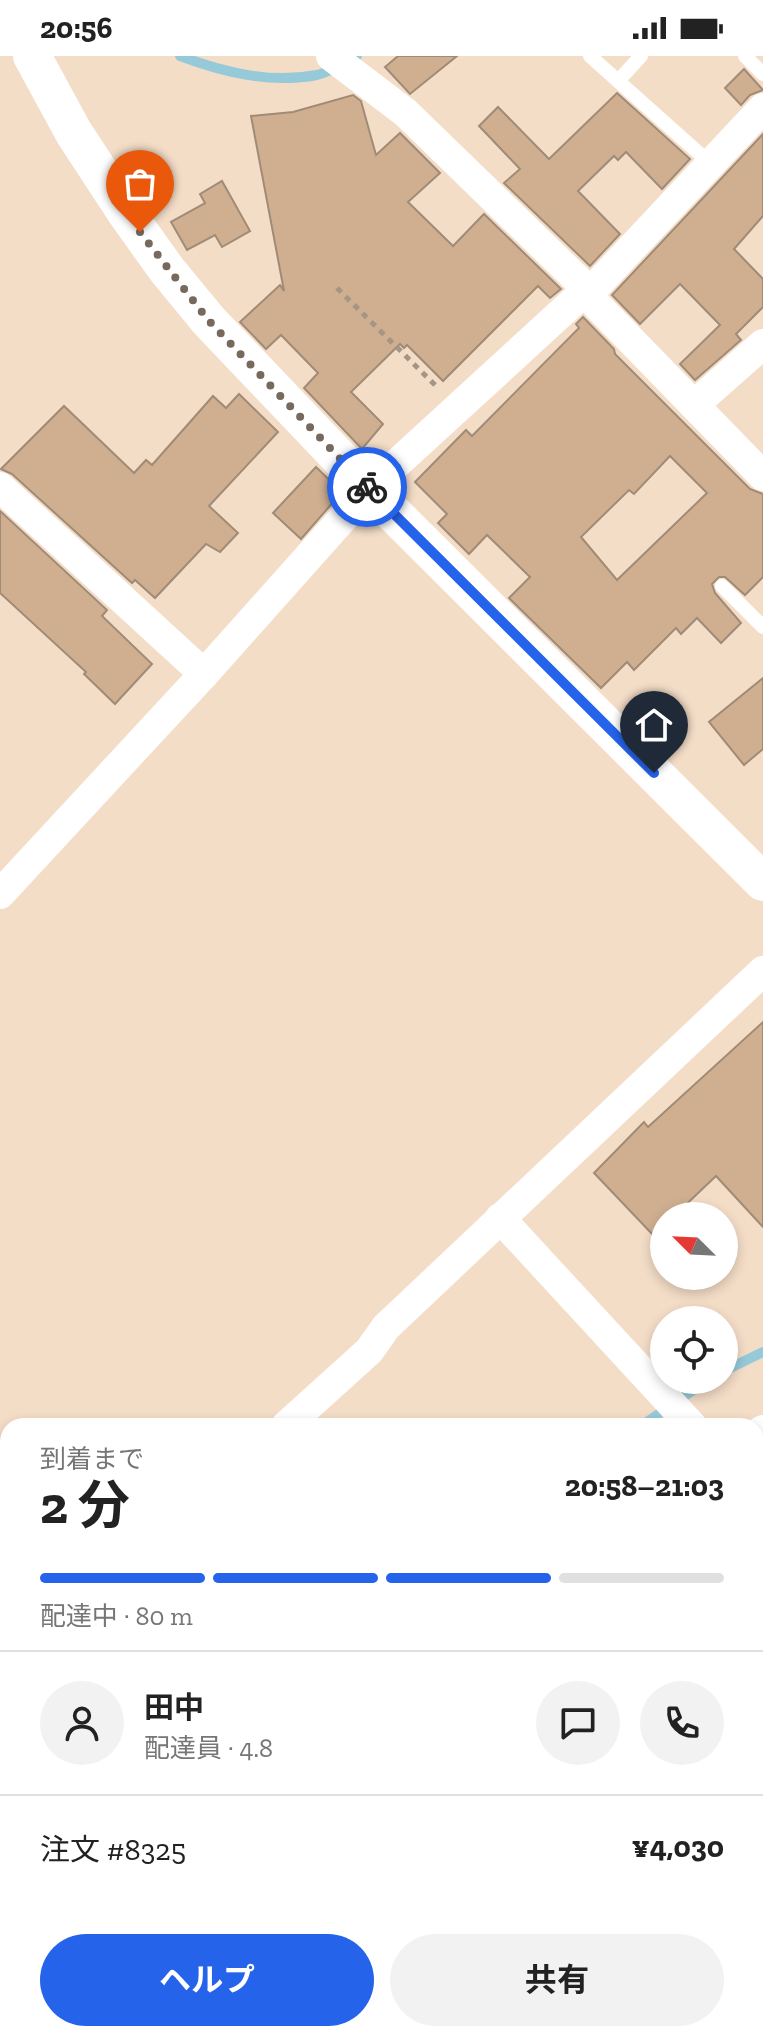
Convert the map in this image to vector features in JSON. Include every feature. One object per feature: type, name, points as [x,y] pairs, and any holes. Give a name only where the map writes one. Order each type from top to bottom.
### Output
[{"type":"street","points":[[32,56],[74,133],[167,270],[266,384],[763,882]]},
{"type":"street","points":[[331,56],[427,133],[581,283],[584,292],[763,476]]},
{"type":"street","points":[[0,894],[204,674],[369,489],[584,292],[596,286],[763,108]]},
{"type":"street","points":[[694,405],[763,344]]},
{"type":"street","points":[[0,487],[204,674]]},
{"type":"street","points":[[295,1418],[369,1351],[386,1327],[500,1218],[763,971]]},
{"type":"street","points":[[500,1218],[685,1418]]},
{"type":"lane","points":[[590,56],[711,164]]},
{"type":"lane","points":[[618,81],[641,56]]},
{"type":"lane","points":[[745,56],[763,74]]},
{"type":"lane","points":[[722,586],[763,627]]},
{"type":"path","points":[[337,288],[458,408]]},
{"type":"building","points":[[398,56],[457,56],[410,94],[385,67]]},
{"type":"building","points":[[744,69],[763,90],[750,95],[741,105],[725,88]]},
{"type":"building","points":[[617,93],[690,159],[662,189],[626,152],[618,160],[614,156],[578,191],[620,234],[590,266],[504,183],[520,169],[479,126],[498,107],[549,159]]},
{"type":"building","points":[[353,95],[361,101],[376,155],[400,133],[440,173],[408,202],[453,246],[484,214],[561,289],[550,298],[538,286],[443,381],[407,345],[404,348],[400,344],[351,392],[383,424],[362,449],[304,388],[318,373],[281,335],[266,349],[240,322],[280,285],[284,291],[251,116],[293,112]]},
{"type":"building","points":[[763,134],[763,216],[734,249],[763,279],[763,307],[736,334],[741,340],[695,380],[680,364],[720,325],[680,284],[640,324],[612,295]]},
{"type":"building","points":[[222,181],[250,231],[222,247],[215,235],[187,250],[171,222],[205,203],[200,194]]},
{"type":"building","points":[[583,317],[614,349],[615,354],[750,489],[763,494],[763,577],[745,595],[725,577],[719,577],[712,584],[715,593],[741,623],[721,643],[697,618],[681,634],[676,628],[634,670],[627,662],[601,688],[509,598],[530,577],[487,535],[469,554],[438,523],[447,514],[415,482],[466,430],[472,436],[579,328],[576,324]],"holes":[[[670,456],[707,493],[617,580],[581,537],[629,490],[634,494]]]},
{"type":"building","points":[[239,394],[278,432],[209,506],[238,533],[220,552],[206,544],[155,598],[135,580],[132,583],[12,474],[1,469],[64,406],[134,473],[146,460],[152,465],[213,396],[226,408]]},
{"type":"building","points":[[316,467],[342,492],[301,539],[273,513]]},
{"type":"building","points":[[0,511],[107,610],[102,616],[152,664],[115,704],[84,674],[86,672],[0,593]]},
{"type":"building","points":[[763,678],[763,749],[744,765],[709,722]]},
{"type":"building","points":[[763,1022],[763,1227],[716,1176],[689,1202],[650,1202],[650,1232],[594,1173],[644,1122],[648,1127]]},
{"type":"waterway","points":[[180,56],[230,71],[282,78],[322,74],[357,56]]},
{"type":"waterway","points":[[738,1364],[763,1352]]},
{"type":"waterway","points":[[653,1418],[688,1394]]},
{"type":"way so far","points":[[140,232],[209,321],[367,487]]},
{"type":"route","points":[[367,487],[654,773]]}]
